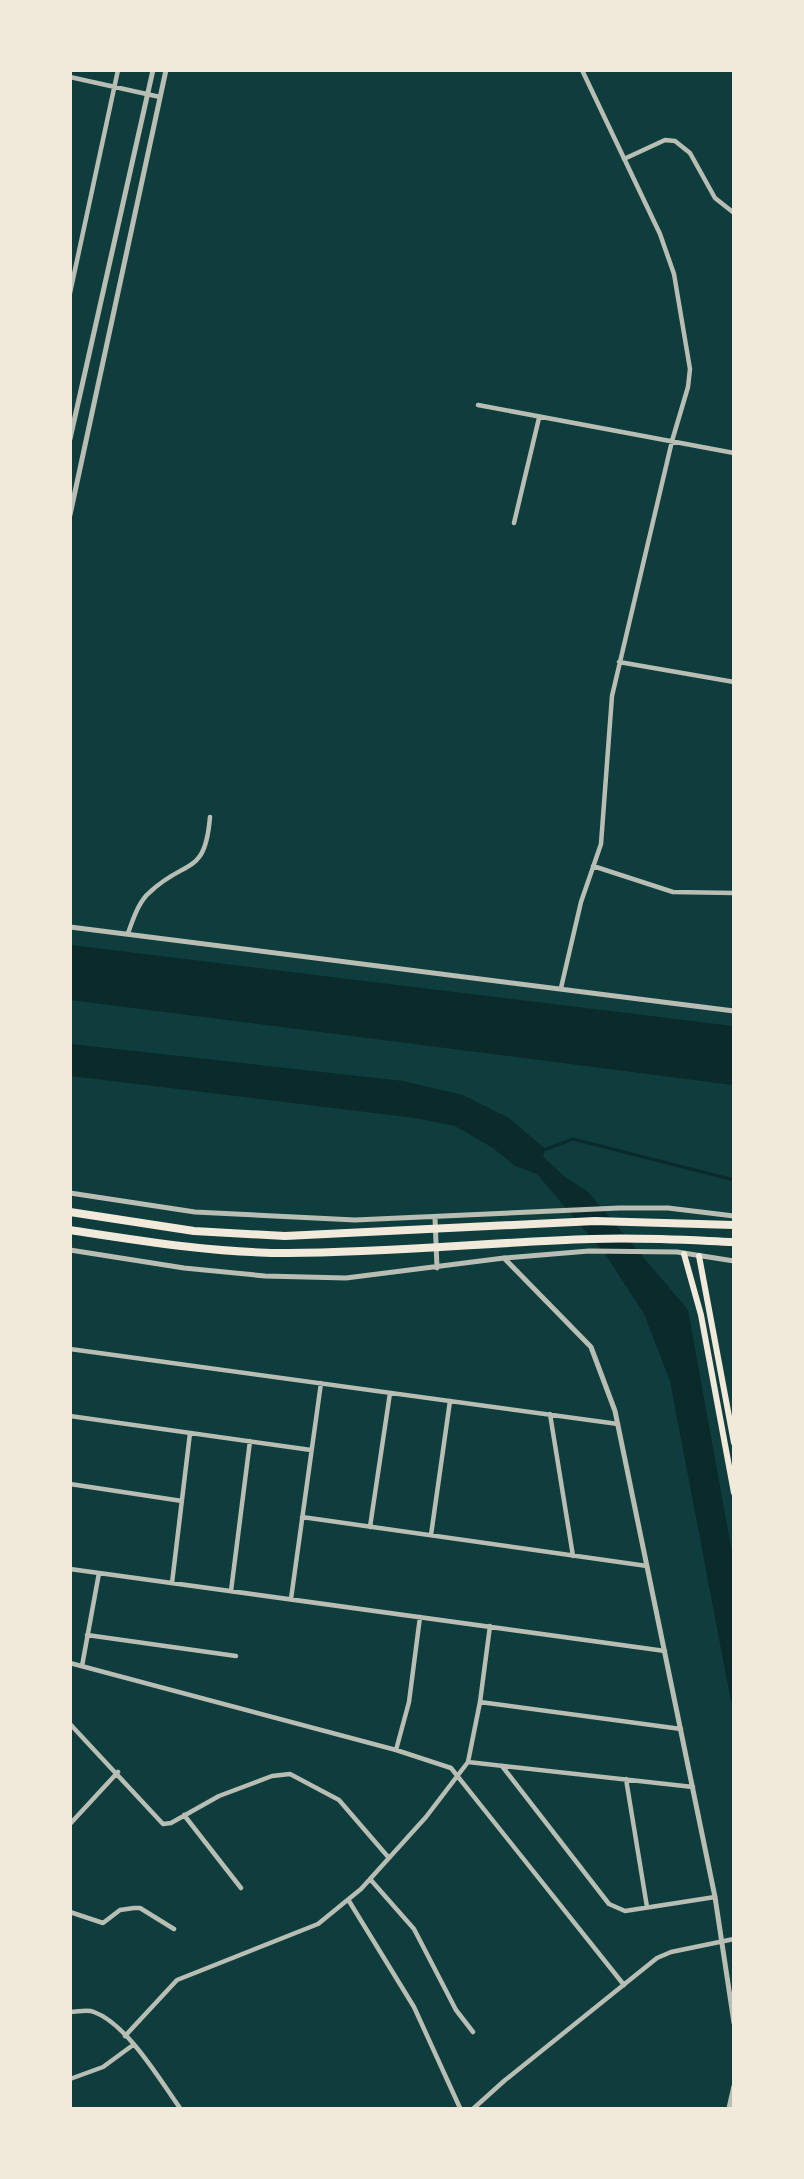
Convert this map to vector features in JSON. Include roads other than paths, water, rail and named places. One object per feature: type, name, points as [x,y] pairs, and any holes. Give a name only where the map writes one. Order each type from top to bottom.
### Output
[{"type":"highway","points":[[70,1212],[194,1231],[285,1236],[407,1232],[595,1221],[734,1225]]},
{"type":"highway","points":[[70,1230],[235,1252],[409,1250],[592,1239],[657,1238],[734,1242]]},
{"type":"main road","points":[[684,1254],[701,1315],[734,1493]]},
{"type":"main road","points":[[699,1256],[734,1443]]},
{"type":"street","points":[[70,292],[118,70]]},
{"type":"street","points":[[70,439],[153,70]]},
{"type":"street","points":[[70,515],[166,70]]},
{"type":"street","points":[[561,988],[581,902],[601,844],[612,696],[672,441],[688,387],[690,369],[674,274],[660,234],[582,70]]},
{"type":"street","points":[[70,77],[160,97]]},
{"type":"street","points":[[624,159],[665,140],[675,141],[690,153],[715,198],[734,213]]},
{"type":"street","points":[[478,405],[734,453]]},
{"type":"street","points":[[514,523],[539,418]]},
{"type":"street","points":[[619,662],[734,682]]},
{"type":"street","points":[[128,933],[150,892],[202,856],[208,841],[210,817]]},
{"type":"street","points":[[594,866],[673,892],[734,893]]},
{"type":"street","points":[[70,927],[734,1011]]},
{"type":"street","points":[[70,1193],[195,1212],[355,1220],[668,1208],[734,1216]]},
{"type":"street","points":[[435,1218],[437,1268]]},
{"type":"street","points":[[70,1250],[184,1268],[265,1276],[346,1278],[504,1258],[603,1251],[684,1254],[734,1260]]},
{"type":"street","points":[[504,1258],[591,1347],[618,1424],[716,1897],[734,2023]]},
{"type":"street","points":[[70,1349],[618,1424]]},
{"type":"street","points":[[291,1599],[321,1383]]},
{"type":"street","points":[[370,1527],[390,1393]]},
{"type":"street","points":[[431,1536],[450,1401]]},
{"type":"street","points":[[550,1414],[573,1556]]},
{"type":"street","points":[[70,1416],[311,1450]]},
{"type":"street","points":[[172,1583],[190,1433]]},
{"type":"street","points":[[231,1591],[250,1441]]},
{"type":"street","points":[[70,1484],[182,1501]]},
{"type":"street","points":[[302,1517],[647,1566]]},
{"type":"street","points":[[70,1569],[665,1651]]},
{"type":"street","points":[[82,1666],[99,1573]]},
{"type":"street","points":[[396,1750],[409,1702],[420,1617]]},
{"type":"street","points":[[125,2036],[177,1980],[318,1924],[349,1901],[389,1858],[460,1776],[468,1762],[480,1702],[490,1626]]},
{"type":"street","points":[[87,1635],[236,1656]]},
{"type":"street","points":[[70,1664],[396,1750],[447,1766],[460,1776],[624,1984]]},
{"type":"street","points":[[480,1702],[681,1729]]},
{"type":"street","points":[[70,1724],[118,1772],[159,1821],[168,1824],[219,1796],[261,1780],[290,1774],[339,1800],[389,1858]]},
{"type":"street","points":[[468,1762],[693,1787]]},
{"type":"street","points":[[502,1766],[609,1904],[625,1911],[716,1897]]},
{"type":"street","points":[[70,1824],[118,1772]]},
{"type":"street","points":[[626,1779],[647,1907]]},
{"type":"street","points":[[184,1815],[241,1888]]},
{"type":"street","points":[[370,1879],[414,1929],[456,2010],[473,2032]]},
{"type":"street","points":[[349,1901],[414,2007],[460,2109]]},
{"type":"street","points":[[70,1912],[103,1923],[120,1910],[140,1908],[174,1929]]},
{"type":"street","points":[[474,2109],[504,2081],[657,1958],[670,1952],[734,1939]]},
{"type":"street","points":[[70,2012],[92,2011],[113,2024],[133,2045],[180,2109]]},
{"type":"street","points":[[70,2079],[103,2067],[133,2045]]},
{"type":"street","points":[[729,2109],[734,2086]]},
{"type":"water","points":[[71,945],[733,1026],[733,1085],[71,1000]]},
{"type":"water","points":[[71,1044],[403,1081],[463,1095],[509,1118],[545,1149],[543,1157],[564,1176],[588,1192],[688,1310],[733,1558],[733,1712],[670,1381],[644,1314],[606,1255],[537,1174],[515,1166],[493,1148],[455,1126],[415,1118],[71,1076]]},
{"type":"waterway","points":[[541,1151],[573,1139],[734,1180]]}]
